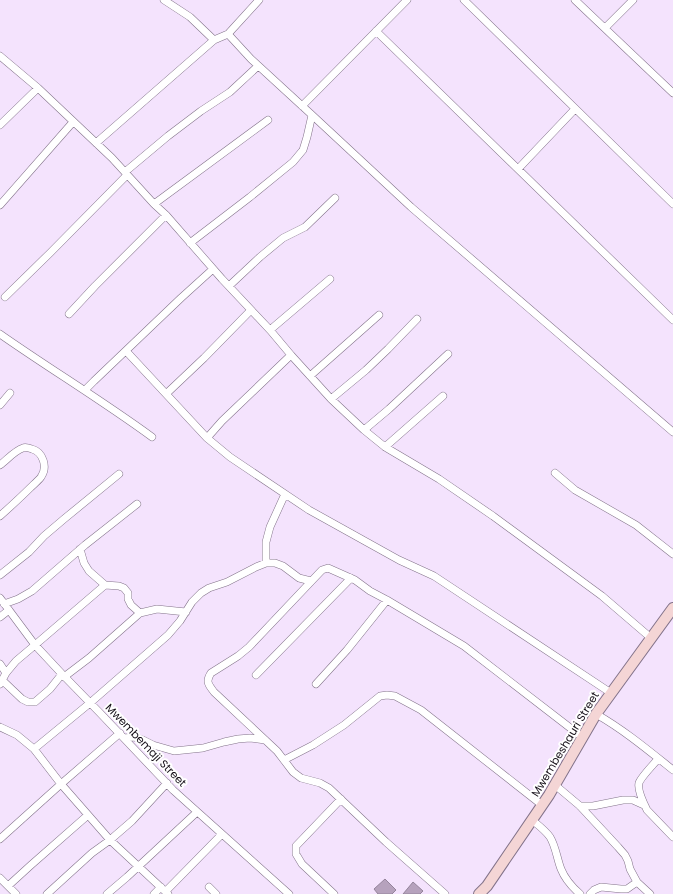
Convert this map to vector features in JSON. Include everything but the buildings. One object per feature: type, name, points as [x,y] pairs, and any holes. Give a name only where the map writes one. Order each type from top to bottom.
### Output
[{"type":"street","points":[[164,0],[190,17],[214,40]]},
{"type":"street","points":[[96,143],[214,40],[228,34],[259,0]]},
{"type":"street","points":[[302,106],[407,0]]},
{"type":"street","points":[[464,0],[673,204]]},
{"type":"street","points":[[575,0],[673,93]]},
{"type":"street","points":[[605,28],[633,0]]},
{"type":"street","points":[[376,31],[673,320]]},
{"type":"street","points":[[228,34],[258,66],[411,207],[673,432]]},
{"type":"street","points":[[0,56],[38,88],[96,143],[166,216],[270,330],[290,355],[331,400],[364,430],[385,447],[438,479],[580,578],[651,638]]},
{"type":"street","points":[[5,297],[50,253],[126,174],[168,136],[201,111],[230,92],[258,66]]},
{"type":"street","points":[[0,125],[38,88]]},
{"type":"street","points":[[518,169],[575,109]]},
{"type":"street","points":[[190,243],[293,162],[303,150],[312,115]]},
{"type":"street","points":[[154,204],[268,120]]},
{"type":"street","points":[[0,205],[74,122]]},
{"type":"street","points":[[229,286],[283,238],[305,227],[335,198]]},
{"type":"street","points":[[69,314],[166,216]]},
{"type":"street","points":[[85,390],[213,269]]},
{"type":"street","points":[[270,330],[330,279]]},
{"type":"street","points":[[166,394],[251,310]]},
{"type":"street","points":[[310,376],[379,315]]},
{"type":"street","points":[[331,400],[366,370],[417,319]]},
{"type":"street","points":[[0,334],[85,390],[152,437]]},
{"type":"street","points":[[126,351],[207,438],[230,457],[309,510],[399,560],[434,576],[611,693]]},
{"type":"street","points":[[364,430],[389,409],[448,354]]},
{"type":"street","points":[[207,438],[222,421],[290,355]]},
{"type":"street","points":[[0,405],[10,392]]},
{"type":"street","points":[[385,447],[442,396]]},
{"type":"street","points":[[0,465],[18,450],[30,448],[37,451],[42,456],[44,471],[41,477],[0,516]]},
{"type":"street","points":[[555,473],[575,490],[636,525],[673,554]]},
{"type":"street","points":[[0,576],[29,552],[44,536],[119,474]]},
{"type":"street","points":[[266,563],[266,542],[270,527],[285,494]]},
{"type":"street","points":[[0,617],[4,604],[18,599],[32,591],[80,549],[137,504]]},
{"type":"street","points":[[80,549],[84,563],[89,571],[105,586]]},
{"type":"street","points":[[34,749],[90,703],[168,635],[180,621],[192,602],[201,593],[209,588],[227,582],[256,566],[266,563],[275,563],[283,566],[299,578],[311,581]]},
{"type":"street","points":[[445,894],[386,842],[329,788],[320,783],[300,778],[293,772],[277,751],[214,692],[208,683],[208,678],[211,673],[238,656],[249,647],[322,570],[328,568],[351,578],[370,591],[464,646],[582,737]]},
{"type":"street","points":[[256,675],[351,578]]},
{"type":"street","points":[[3,679],[16,661],[105,586],[119,586],[124,588],[128,593],[128,599],[131,605],[140,612]]},
{"type":"street","points":[[316,684],[347,650],[387,600]]},
{"type":"street","name":"Mwembemaji Street","points":[[4,604],[35,644],[63,676],[167,783],[197,812],[289,894]]},
{"type":"street","name":"Mwembeshauri Street","points":[[479,894],[487,886],[555,785],[596,714],[673,608]]},
{"type":"street","points":[[0,664],[3,679],[22,699],[28,702],[35,702],[63,676],[90,658],[140,612],[158,609],[186,612]]},
{"type":"street","points":[[284,760],[313,745],[344,725],[380,696],[395,696],[421,710],[542,805]]},
{"type":"street","points":[[596,714],[617,727],[673,770]]},
{"type":"street","points":[[0,727],[18,735],[34,749],[61,784],[110,840],[165,891]]},
{"type":"street","points":[[0,839],[61,784],[122,736],[134,737],[152,745],[174,751],[204,748],[238,739],[250,738],[265,740]]},
{"type":"street","points":[[658,759],[639,783],[638,789],[647,810],[673,837]]},
{"type":"street","points":[[47,894],[92,853],[132,821],[167,783]]},
{"type":"street","points":[[555,785],[580,806],[622,851],[638,882],[650,894]]},
{"type":"street","points":[[334,894],[302,864],[296,854],[296,846],[341,799]]},
{"type":"street","points":[[580,806],[593,806],[623,800],[633,800],[644,805]]},
{"type":"street","points":[[108,894],[197,812]]},
{"type":"street","points":[[8,886],[88,815]]},
{"type":"street","points":[[532,820],[543,828],[550,836],[565,878],[580,894]]},
{"type":"street","points":[[154,894],[165,891],[222,834]]},
{"type":"street","points":[[0,878],[16,894]]},
{"type":"street","points":[[590,894],[594,890],[601,887],[627,889],[638,882]]},
{"type":"street","points":[[209,887],[216,894]]}]
